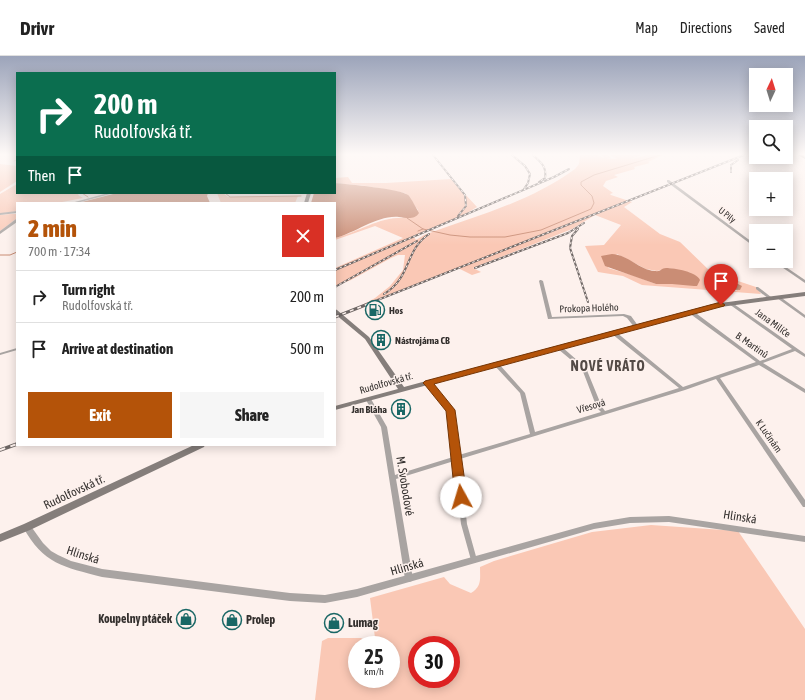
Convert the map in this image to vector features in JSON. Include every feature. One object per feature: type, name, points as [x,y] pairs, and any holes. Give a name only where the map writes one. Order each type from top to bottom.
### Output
[{"type":"main road","name":"Rudolfovská tř.","points":[[336,408],[691,312],[730,303],[805,294]]},
{"type":"main road","points":[[336,312],[367,338],[402,390]]},
{"type":"main road","name":"Rudolfovská tř.","points":[[0,538],[27,527],[199,446]]},
{"type":"street","name":"U Pily","points":[[673,185],[749,242]]},
{"type":"street","points":[[77,202],[108,194]]},
{"type":"street","points":[[0,214],[16,212]]},
{"type":"street","points":[[0,233],[16,221]]},
{"type":"street","points":[[785,268],[805,282]]},
{"type":"street","name":"Prokopa Holého","points":[[541,281],[550,318],[624,315],[631,319],[637,327]]},
{"type":"street","points":[[757,288],[770,298]]},
{"type":"street","points":[[778,297],[805,317]]},
{"type":"street","name":"Jana Milíče","points":[[730,303],[805,356]]},
{"type":"street","name":"B. Martinů","points":[[691,312],[760,363],[805,391]]},
{"type":"street","points":[[614,333],[683,389]]},
{"type":"street","points":[[560,348],[584,368],[600,408],[604,413]]},
{"type":"street","points":[[0,354],[16,349]]},
{"type":"street","name":"Vřesová","points":[[392,478],[683,389],[795,350]]},
{"type":"street","points":[[497,364],[522,393],[533,434]]},
{"type":"street","name":"K Lučinám","points":[[717,378],[805,505]]},
{"type":"street","points":[[428,383],[450,410],[464,524],[474,560]]},
{"type":"street","name":"M. Svobodové","points":[[369,400],[384,427],[408,579]]},
{"type":"street","name":"Hlinská","points":[[27,527],[42,548],[66,564],[102,573],[290,598],[312,599],[332,598],[358,593],[594,526],[630,520],[669,519],[805,539]]},
{"type":"shaded area","points":[[0,185],[11,185],[0,192]]},
{"type":"shaded area","points":[[16,185],[16,194],[78,194],[83,198],[62,202],[16,202],[16,211],[0,214],[0,194]]},
{"type":"shaded area","points":[[336,185],[355,185],[395,191],[408,195],[419,213],[413,218],[391,217],[375,221],[336,238],[336,202],[311,202],[314,194],[336,194]]},
{"type":"shaded area","points":[[356,185],[457,185],[477,207],[462,216],[413,236],[416,240],[424,235],[502,207],[551,185],[604,185],[613,193],[610,194],[611,195],[632,202],[624,207],[660,234],[680,242],[711,272],[756,287],[761,294],[642,285],[623,276],[598,272],[585,246],[604,245],[621,225],[595,215],[572,229],[473,268],[481,272],[472,275],[458,268],[355,309],[375,298],[390,286],[403,270],[405,255],[398,255],[391,258],[351,280],[336,286],[336,268],[403,238],[375,226],[336,240],[336,238],[388,219],[408,218],[418,210],[405,193]],"holes":[[[617,254],[646,269],[657,271],[668,268],[691,273],[677,284],[656,284],[608,268]],[[718,278],[732,283],[737,291],[709,288],[707,286]]]},
{"type":"shaded area","points":[[113,194],[208,194],[210,202],[82,202]]},
{"type":"shaded area","points":[[217,194],[224,194],[228,197],[298,196],[295,202],[221,202]]},
{"type":"shaded area","points":[[16,214],[16,219],[0,231],[0,215]]},
{"type":"shaded area","points":[[612,254],[624,257],[649,270],[657,271],[666,268],[675,269],[695,275],[700,280],[697,286],[656,284],[605,266],[601,256]]},
{"type":"shaded area","points":[[710,278],[742,286],[740,290],[709,288],[707,287],[708,279]]},
{"type":"shaded area","points":[[651,525],[738,531],[805,629],[805,700],[315,700],[322,641],[328,638],[348,638],[348,688],[400,688],[400,636],[375,636],[370,598],[444,577],[450,584],[471,593],[479,585],[480,567],[494,561],[592,532]]},
{"type":"waterway","points":[[423,229],[450,235],[470,237],[505,237],[541,230],[591,209],[594,203],[592,196],[581,185]]},
{"type":"waterway","points":[[84,194],[88,197]]},
{"type":"waterway","points":[[226,194],[230,197],[301,196]]},
{"type":"waterway","points":[[407,218],[423,229]]},
{"type":"waterway","points":[[418,231],[423,229]]},
{"type":"waterway","points":[[0,255],[10,255],[16,252]]},
{"type":"railway","points":[[457,185],[465,195],[466,206],[458,216]]},
{"type":"railway","points":[[524,189],[527,185]]},
{"type":"railway","points":[[336,270],[535,185]]},
{"type":"railway","points":[[370,303],[668,185]]},
{"type":"railway","points":[[475,268],[568,233],[584,223]]},
{"type":"railway","points":[[578,229],[572,236],[570,248],[588,302]]},
{"type":"railway","points":[[384,294],[399,280],[415,248],[429,234]]},
{"type":"railway","points":[[336,286],[417,241]]},
{"type":"railway","points":[[336,317],[373,302]]},
{"type":"railway","points":[[0,450],[16,444]]},
{"type":"place","name":"Hos","points":[[375,310]]},
{"type":"place","name":"Nástrojárna CB","points":[[381,340]]},
{"type":"place","name":"Jan Bláha","points":[[401,409]]},
{"type":"place","name":"Koupelny ptáček","points":[[186,619]]},
{"type":"place","name":"Prolep","points":[[232,620]]},
{"type":"place","name":"Lumag","points":[[334,623]]},
{"type":"district","name":"NOVÉ VRÁTO","points":[[608,366]]},
{"type":"route","points":[[461,497],[450,410],[428,383],[721,305]]}]
